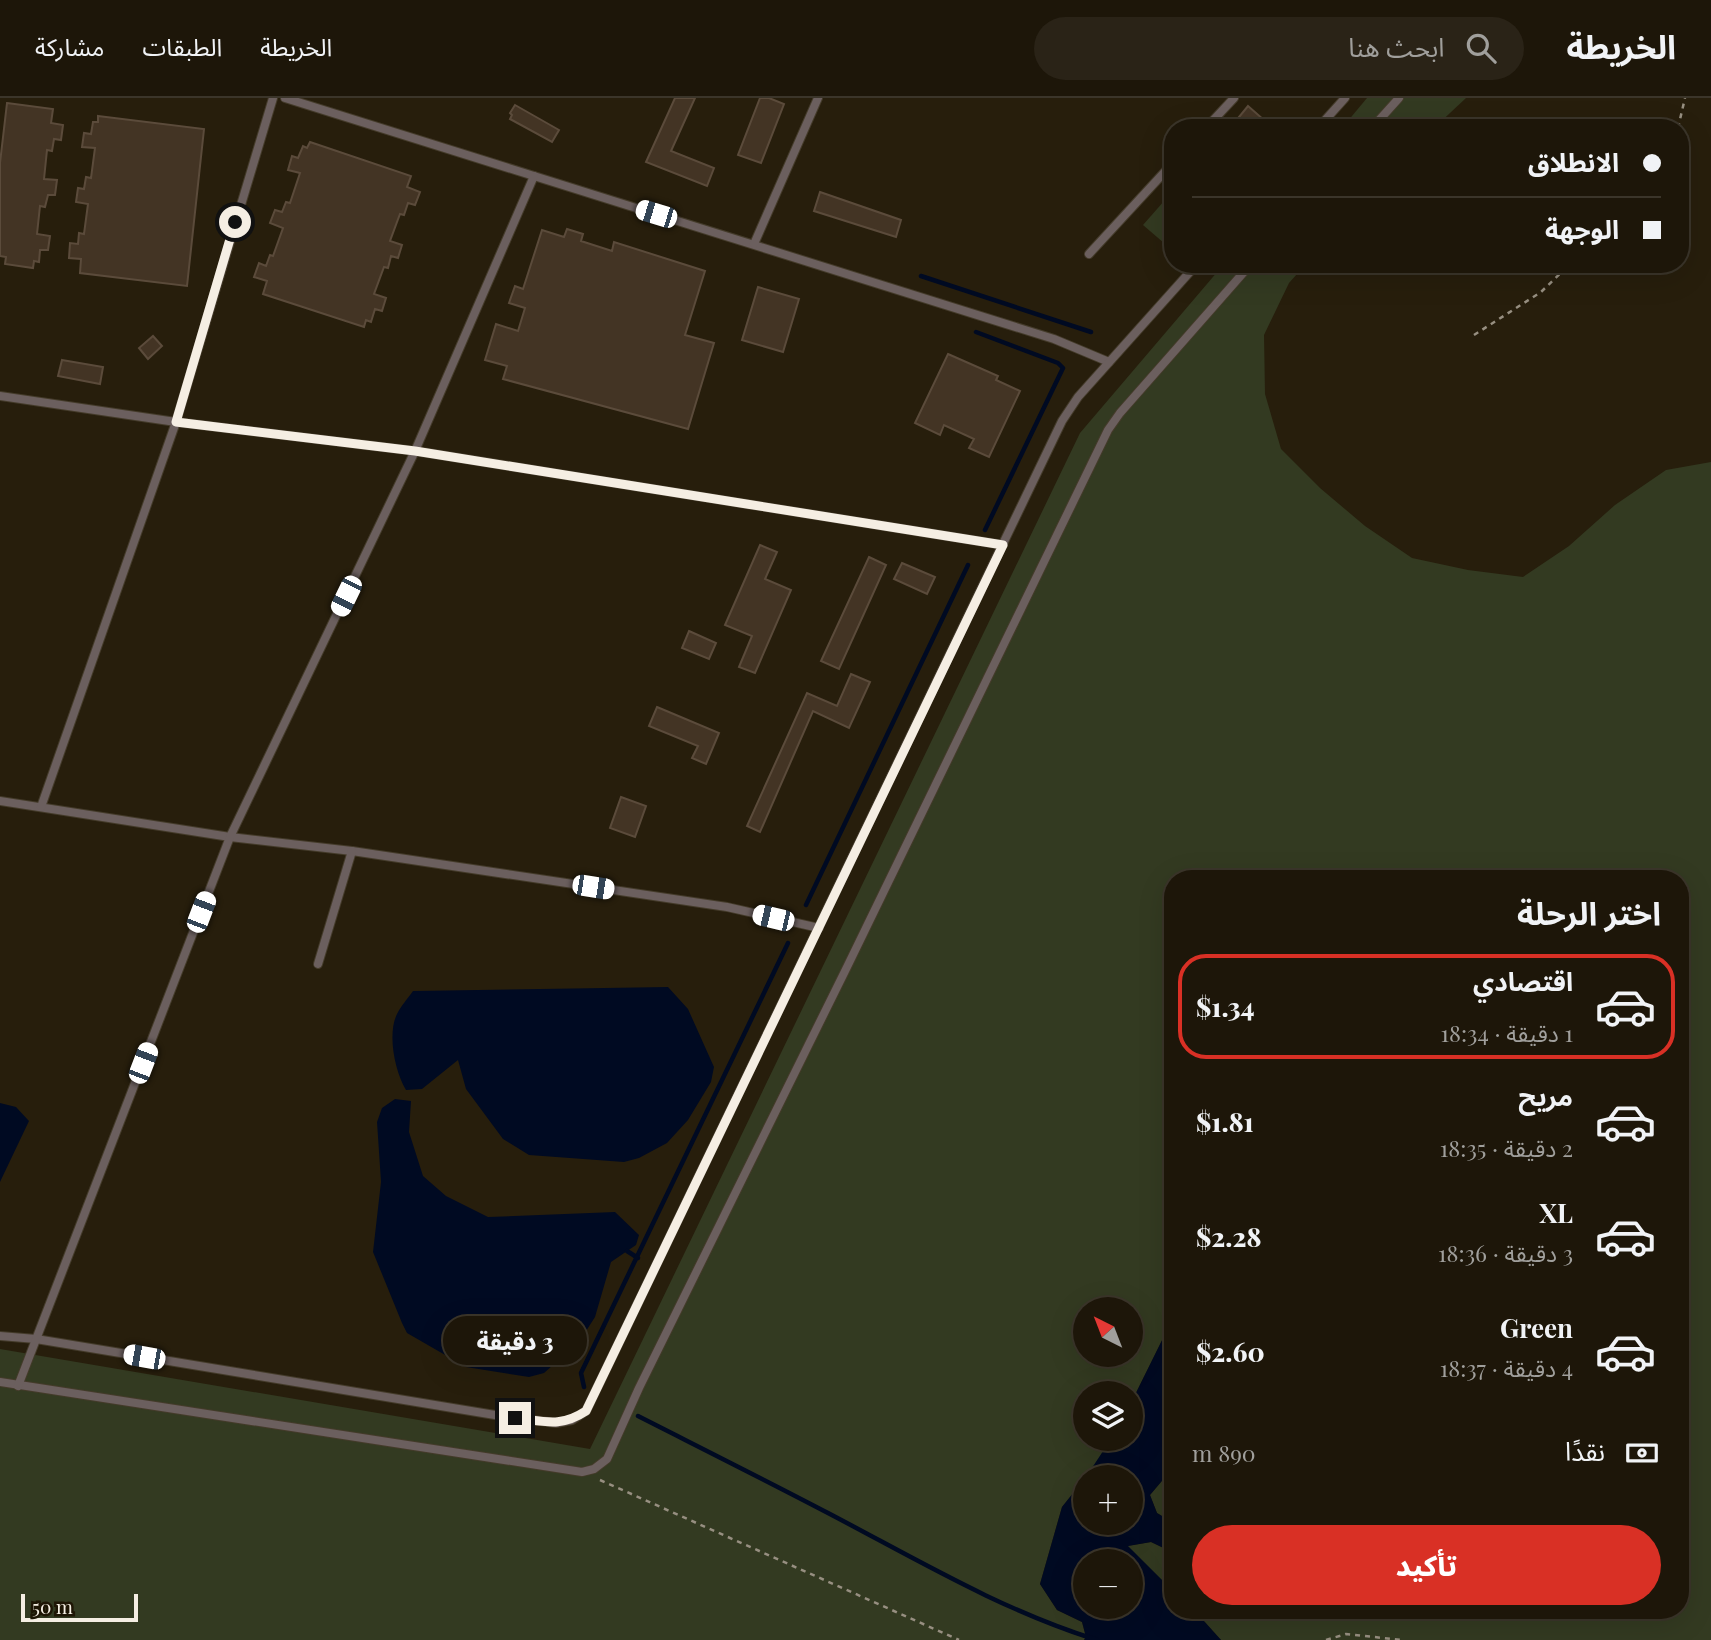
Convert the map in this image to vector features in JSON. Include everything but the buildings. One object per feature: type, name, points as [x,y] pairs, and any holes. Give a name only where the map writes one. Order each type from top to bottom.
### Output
[{"type":"lane","points":[[41,807],[176,422],[272,98]]},
{"type":"lane","points":[[285,98],[1054,338],[1109,362]]},
{"type":"lane","points":[[754,244],[818,98]]},
{"type":"lane","points":[[1214,119],[1234,98]]},
{"type":"lane","points":[[1326,119],[1345,98]]},
{"type":"lane","points":[[1381,119],[1399,98]]},
{"type":"lane","points":[[1089,254],[1164,173]]},
{"type":"lane","points":[[18,1386],[230,837],[415,451],[534,176]]},
{"type":"lane","points":[[0,1336],[36,1339],[556,1423],[572,1420],[586,1411],[1062,421],[1078,397],[1188,273]]},
{"type":"lane","points":[[0,1382],[582,1472],[594,1469],[607,1459],[639,1388],[1108,430],[1243,273]]},
{"type":"lane","points":[[0,396],[176,422],[415,451],[1003,545]]},
{"type":"lane","points":[[0,800],[230,837],[352,851],[727,907],[819,929]]},
{"type":"lane","points":[[318,964],[352,851]]},
{"type":"path","points":[[1680,119],[1685,98]]},
{"type":"path","points":[[1474,335],[1541,292],[1561,273]]},
{"type":"path","points":[[582,1472],[959,1640]]},
{"type":"path","points":[[1326,1640],[1346,1634],[1402,1640]]},
{"type":"green space","points":[[1367,98],[1466,98],[1444,119],[1350,119]]},
{"type":"green space","points":[[1164,201],[1164,243],[1143,225]]},
{"type":"green space","points":[[1216,273],[1298,273],[1289,283],[1264,335],[1265,394],[1281,449],[1320,488],[1365,526],[1412,558],[1468,570],[1523,577],[1569,546],[1615,505],[1666,470],[1711,462],[1711,1640],[1221,1640],[1202,1619],[1689,1619],[1689,870],[1164,870],[1164,1336],[1142,1381],[1073,1381],[1073,1451],[1104,1451],[1096,1465],[1073,1465],[1073,1493],[1062,1507],[1040,1584],[1057,1610],[1082,1622],[1086,1637],[1084,1640],[0,1640],[0,1349],[590,1449],[1080,433]]},
{"type":"green space","points":[[1164,1478],[1164,1517],[1157,1513],[1150,1495]]},
{"type":"green space","points":[[1151,1542],[1164,1548],[1164,1582],[1143,1562],[1143,1549],[1130,1549],[1127,1546]]},
{"type":"water","points":[[668,987],[688,1009],[714,1067],[711,1082],[688,1120],[667,1143],[639,1158],[624,1162],[529,1155],[503,1139],[466,1089],[458,1060],[422,1089],[406,1090],[399,1073],[394,1053],[394,1022],[413,991]]},
{"type":"water","points":[[395,1099],[411,1101],[409,1132],[423,1176],[446,1196],[488,1217],[615,1212],[639,1235],[636,1245],[611,1262],[595,1317],[579,1342],[544,1373],[529,1377],[466,1367],[407,1333],[373,1252],[381,1182],[377,1122],[382,1108]]},
{"type":"water","points":[[0,1103],[16,1107],[29,1121],[0,1182]]},
{"type":"water","points":[[1164,1336],[1164,1478],[1150,1495],[1157,1513],[1164,1517],[1164,1548],[1151,1542],[1128,1546],[1131,1549],[1073,1549],[1073,1618],[1057,1610],[1040,1584],[1062,1507],[1073,1493],[1073,1535],[1143,1535],[1143,1465],[1094,1465],[1103,1451],[1143,1451],[1142,1381]]},
{"type":"water","points":[[1143,1561],[1164,1582],[1164,1619],[1202,1619],[1221,1640],[1084,1640],[1086,1637],[1082,1622],[1076,1619],[1143,1619]]},
{"type":"waterway","points":[[921,276],[1091,332]]},
{"type":"waterway","points":[[976,332],[1058,363],[1063,368],[985,530]]},
{"type":"waterway","points":[[806,905],[968,565]]},
{"type":"waterway","points":[[584,1387],[581,1373],[788,943]]},
{"type":"waterway","points":[[627,1251],[638,1258]]},
{"type":"waterway","points":[[638,1416],[993,1599],[1097,1640]]},
{"type":"route","points":[[235,222],[176,422],[415,451],[1003,545],[586,1411],[572,1420],[556,1423],[515,1418]]}]
